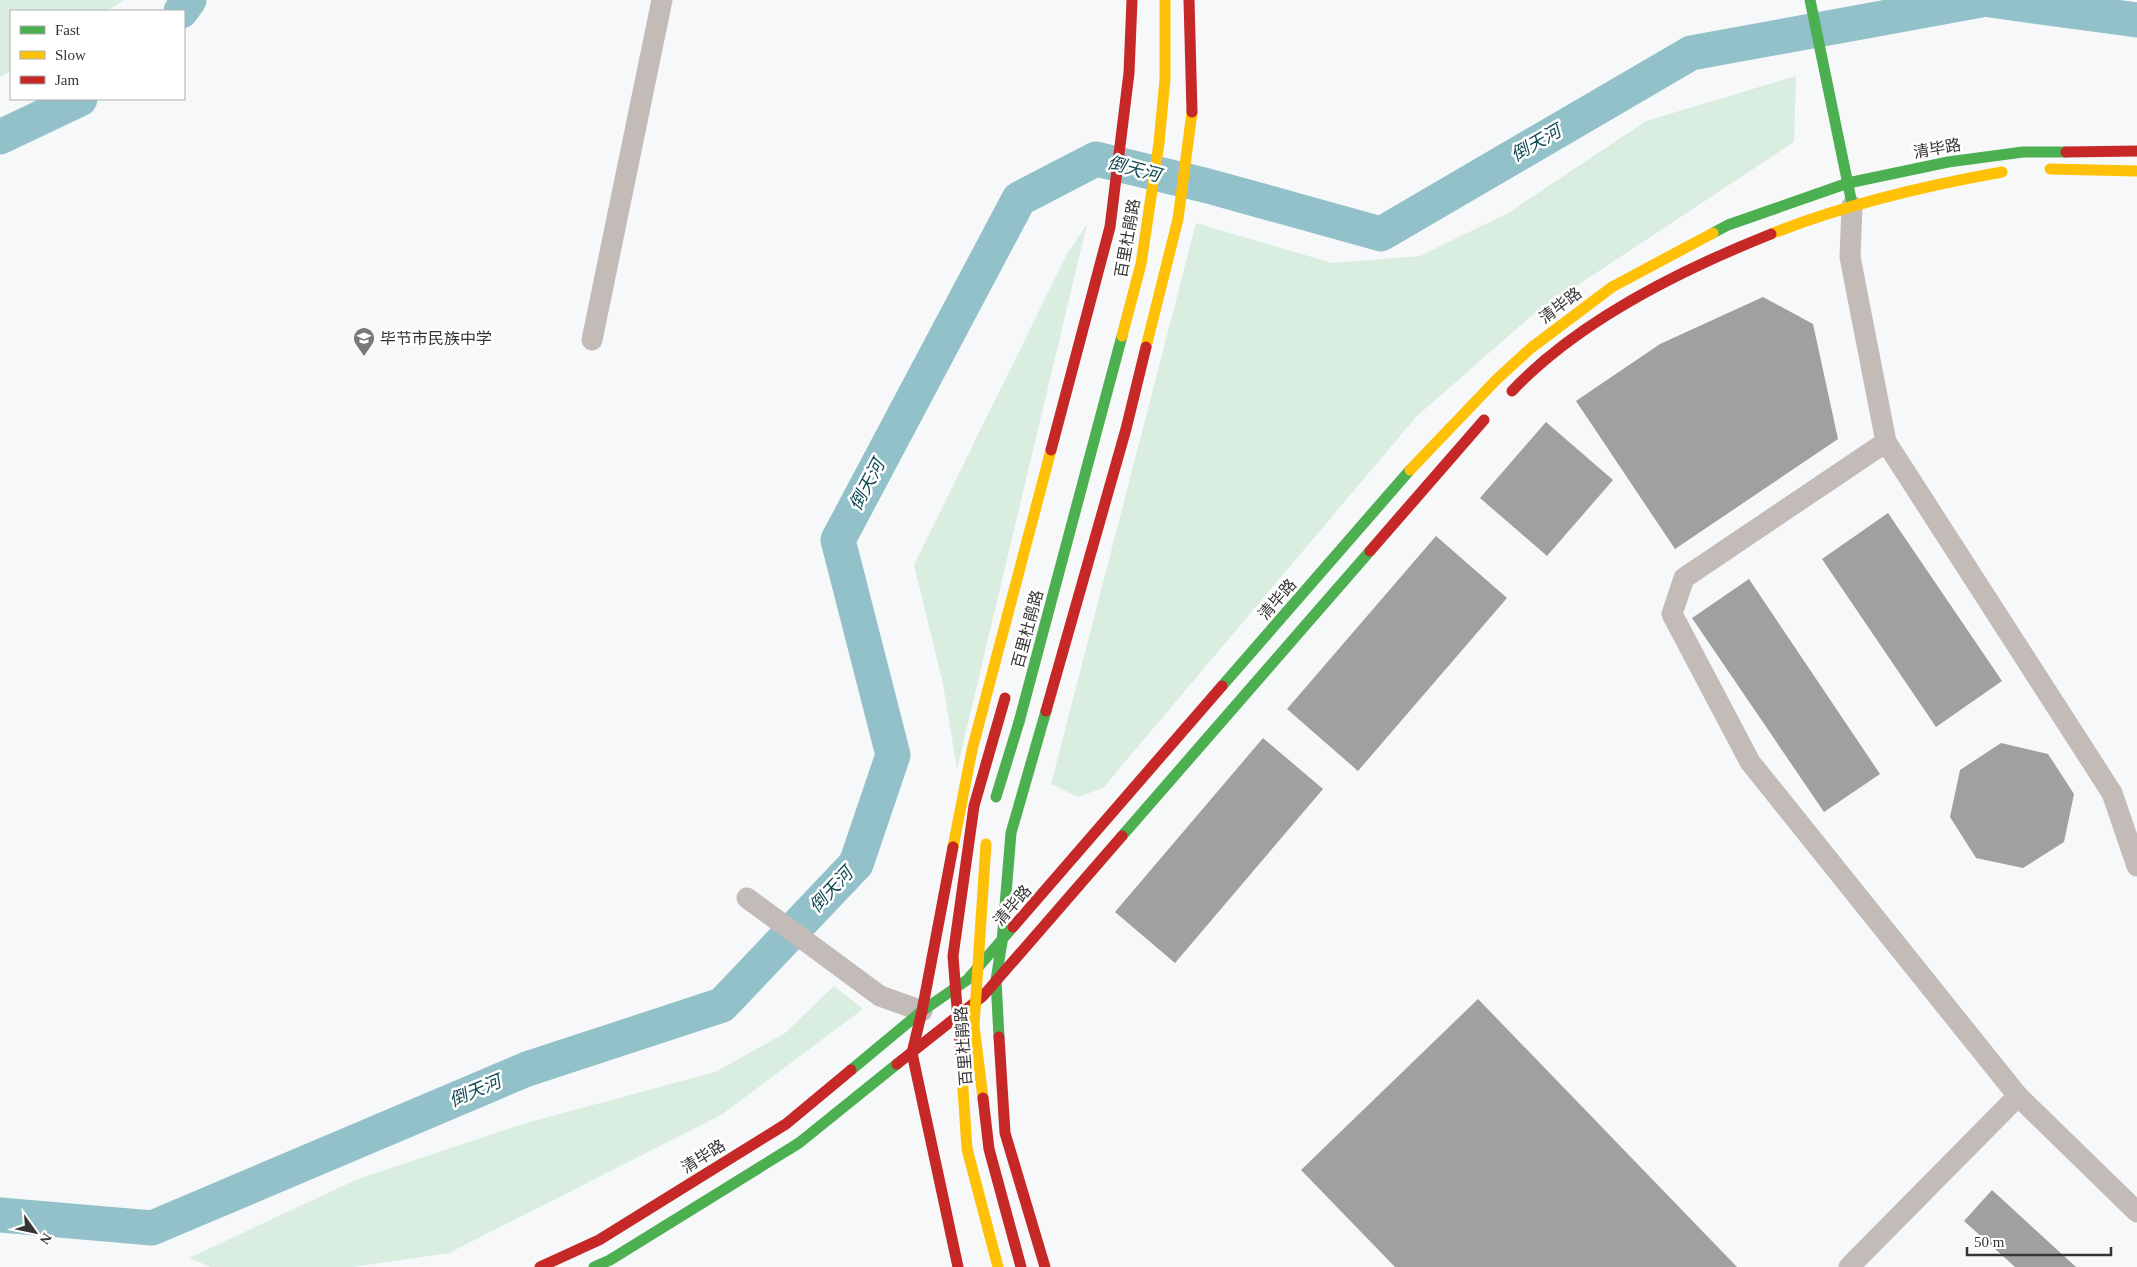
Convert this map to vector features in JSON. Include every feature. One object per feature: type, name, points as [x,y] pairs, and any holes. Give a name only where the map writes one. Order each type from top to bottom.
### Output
[{"type":"main road","points":[[958,1267],[912,1053],[922,1011],[972,750],[1110,227],[1129,73],[1132,0]]},
{"type":"main road","name":"百里杜鹃路","points":[[994,805],[1019,722],[1141,264],[1165,79],[1165,0]]},
{"type":"main road","points":[[1044,1267],[1005,1133],[996,980],[1002,942],[1011,833],[1126,429],[1178,219],[1192,108],[1189,0]]},
{"type":"main road","points":[[1810,0],[1852,206]]},
{"type":"main road","name":"清毕路","points":[[540,1267],[599,1240],[786,1124],[922,1011],[967,980],[1002,942],[1398,483],[1497,379],[1531,348],[1612,287],[1728,225],[1848,183],[1948,162],[2023,152],[2137,151]]},
{"type":"main road","points":[[1505,398],[1555,353],[1616,310],[1686,272],[1754,242],[1852,206],[1948,182],[2016,169]]},
{"type":"main road","points":[[2036,169],[2137,171]]},
{"type":"main road","points":[[604,1265],[799,1143],[983,996],[1460,446],[1492,412]]},
{"type":"main road","name":"百里杜鹃路","points":[[998,1267],[967,1149],[953,956],[974,806],[1007,690]]},
{"type":"main road","name":"百里杜鹃路","points":[[987,833],[974,1026],[989,1149],[1021,1267]]},
{"type":"street","points":[[592,340],[662,0]]},
{"type":"street","points":[[1852,206],[1850,256],[1886,442],[2112,793],[2137,866]]},
{"type":"street","points":[[1886,442],[1684,578],[1672,614],[1750,762],[2018,1096],[2137,1212]]},
{"type":"street","points":[[747,898],[880,996],[922,1011]]},
{"type":"street","points":[[1849,1267],[2018,1096]]},
{"type":"street","points":[[604,1265],[621,1226]]},
{"type":"green space","points":[[0,0],[124,0],[109,10],[10,10],[10,72],[0,77]]},
{"type":"green space","points":[[1796,76],[1794,142],[1531,316],[1416,417],[1103,788],[1078,797],[1051,784],[1196,223],[1332,263],[1420,256],[1508,213],[1646,121]]},
{"type":"green space","points":[[1087,224],[957,769],[943,684],[914,565],[1067,254]]},
{"type":"green space","points":[[834,986],[863,1009],[721,1115],[449,1253],[353,1267],[211,1267],[189,1258],[358,1179],[526,1123],[715,1072],[785,1033]]},
{"type":"building","points":[[1763,297],[1813,324],[1838,439],[1675,549],[1576,401],[1660,344]]},
{"type":"building","points":[[1546,422],[1613,480],[1547,556],[1480,498]]},
{"type":"building","points":[[1888,513],[2002,681],[1936,727],[1822,559]]},
{"type":"building","points":[[1436,536],[1507,598],[1358,771],[1287,709]]},
{"type":"building","points":[[1749,579],[1880,774],[1824,812],[1692,618]]},
{"type":"building","points":[[1263,738],[1323,789],[1175,963],[1115,912]]},
{"type":"building","points":[[2001,743],[2048,754],[2074,794],[2064,842],[2023,868],[1976,858],[1950,817],[1960,770]]},
{"type":"building","points":[[1478,999],[1737,1267],[1395,1267],[1301,1170]]},
{"type":"building","points":[[1992,1190],[2076,1267],[2015,1267],[1964,1221]]},
{"type":"waterway","name":"倒天河","points":[[182,10],[189,0]]},
{"type":"waterway","name":"倒天河","points":[[0,1215],[152,1228],[527,1069],[722,1005],[856,864],[893,755],[838,540],[1019,199],[1096,159],[1208,186],[1381,234],[1691,53],[1981,0]]},
{"type":"waterway","name":"倒天河","points":[[1990,0],[2137,20]]},
{"type":"waterway","name":"倒天河","points":[[0,137],[78,100]]},
{"type":"traffic: fast","points":[[1810,0],[1851,199]]},
{"type":"traffic: fast","points":[[1713,233],[1728,225],[1848,183],[1948,162],[2023,152],[2066,152]]},
{"type":"traffic: fast","points":[[1019,722],[1122,336]]},
{"type":"traffic: fast","points":[[1222,686],[1410,470]]},
{"type":"traffic: fast","points":[[1122,836],[1370,551]]},
{"type":"traffic: fast","points":[[999,1037],[996,980],[1002,942],[1011,833],[1046,711]]},
{"type":"traffic: fast","points":[[996,797],[1019,722]]},
{"type":"traffic: fast","points":[[851,1070],[922,1011],[967,980],[1013,927]]},
{"type":"traffic: fast","points":[[594,1267],[610,1260],[799,1143],[897,1064]]},
{"type":"traffic: slow","points":[[1122,336],[1141,264],[1159,143],[1165,79],[1165,0]]},
{"type":"traffic: slow","points":[[1146,347],[1178,219],[1192,112]]},
{"type":"traffic: slow","points":[[2050,169],[2137,171]]},
{"type":"traffic: slow","points":[[1771,234],[1799,223],[1885,197],[1943,183],[2002,172]]},
{"type":"traffic: slow","points":[[1410,470],[1497,379],[1531,348],[1612,287],[1713,233]]},
{"type":"traffic: slow","points":[[953,847],[972,750],[1051,450]]},
{"type":"traffic: slow","points":[[983,1098],[974,1026],[986,844]]},
{"type":"traffic: slow","points":[[961,1059],[967,1149],[998,1267]]},
{"type":"traffic: jam","points":[[1051,450],[1110,227],[1129,73],[1132,0]]},
{"type":"traffic: jam","points":[[1189,0],[1192,112]]},
{"type":"traffic: jam","points":[[2066,152],[2137,151]]},
{"type":"traffic: jam","points":[[1512,391],[1538,366],[1568,342],[1633,299],[1703,263],[1771,234]]},
{"type":"traffic: jam","points":[[1046,711],[1126,429],[1146,347]]},
{"type":"traffic: jam","points":[[1370,551],[1484,420]]},
{"type":"traffic: jam","points":[[1013,927],[1222,686]]},
{"type":"traffic: jam","points":[[961,1059],[953,956],[974,806],[1005,698]]},
{"type":"traffic: jam","points":[[897,1064],[983,996],[1122,836]]},
{"type":"traffic: jam","points":[[953,847],[922,1011],[912,1053],[958,1267]]},
{"type":"traffic: jam","points":[[999,1037],[1005,1133],[1045,1267]]},
{"type":"traffic: jam","points":[[540,1267],[599,1240],[786,1124],[851,1070]]},
{"type":"traffic: jam","points":[[983,1098],[989,1149],[1021,1267]]},
{"type":"place","name":"毕节市民族中学","points":[[364,357]]}]
